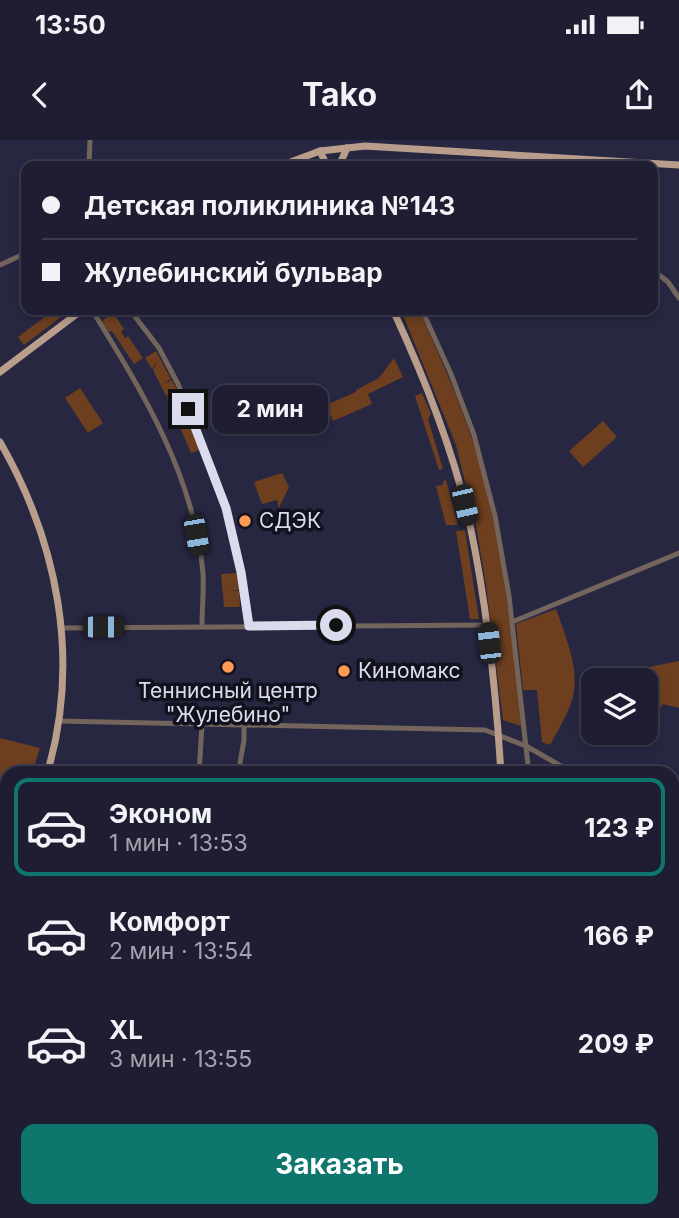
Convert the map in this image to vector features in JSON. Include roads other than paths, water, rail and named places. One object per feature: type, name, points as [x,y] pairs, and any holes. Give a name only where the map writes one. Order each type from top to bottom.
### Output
[{"type":"main road","points":[[340,161],[348,144]]},
{"type":"main road","points":[[293,161],[348,144],[618,161]]},
{"type":"main road","points":[[320,151],[325,161]]},
{"type":"main road","points":[[658,164],[679,165]]},
{"type":"main road","points":[[0,372],[75,315]]},
{"type":"main road","points":[[395,315],[430,397],[457,475],[470,525],[486,625],[500,766]]},
{"type":"main road","points":[[0,442],[23,485],[43,534],[57,588],[64,658],[59,721],[49,766]]},
{"type":"street","points":[[89,161],[90,140]]},
{"type":"street","points":[[0,265],[21,255]]},
{"type":"street","points":[[658,274],[668,282],[679,298]]},
{"type":"street","points":[[95,315],[152,409],[181,479],[203,573],[202,626]]},
{"type":"street","points":[[135,315],[159,348],[177,382],[214,471],[241,572],[249,626]]},
{"type":"street","points":[[424,315],[451,373],[477,446],[495,516],[512,622],[527,766]]},
{"type":"street","points":[[512,622],[679,553]]},
{"type":"street","points":[[62,628],[486,625]]},
{"type":"street","points":[[59,721],[485,730],[526,746],[561,766]]},
{"type":"street","points":[[199,766],[202,724]]},
{"type":"street","points":[[239,766],[244,724]]},
{"type":"place","name":"СДЭК","points":[[245,521]]},
{"type":"place","name":"Теннисный центр \"Жулебино\"","points":[[228,667]]},
{"type":"place","name":"Киномакс","points":[[344,671]]}]
